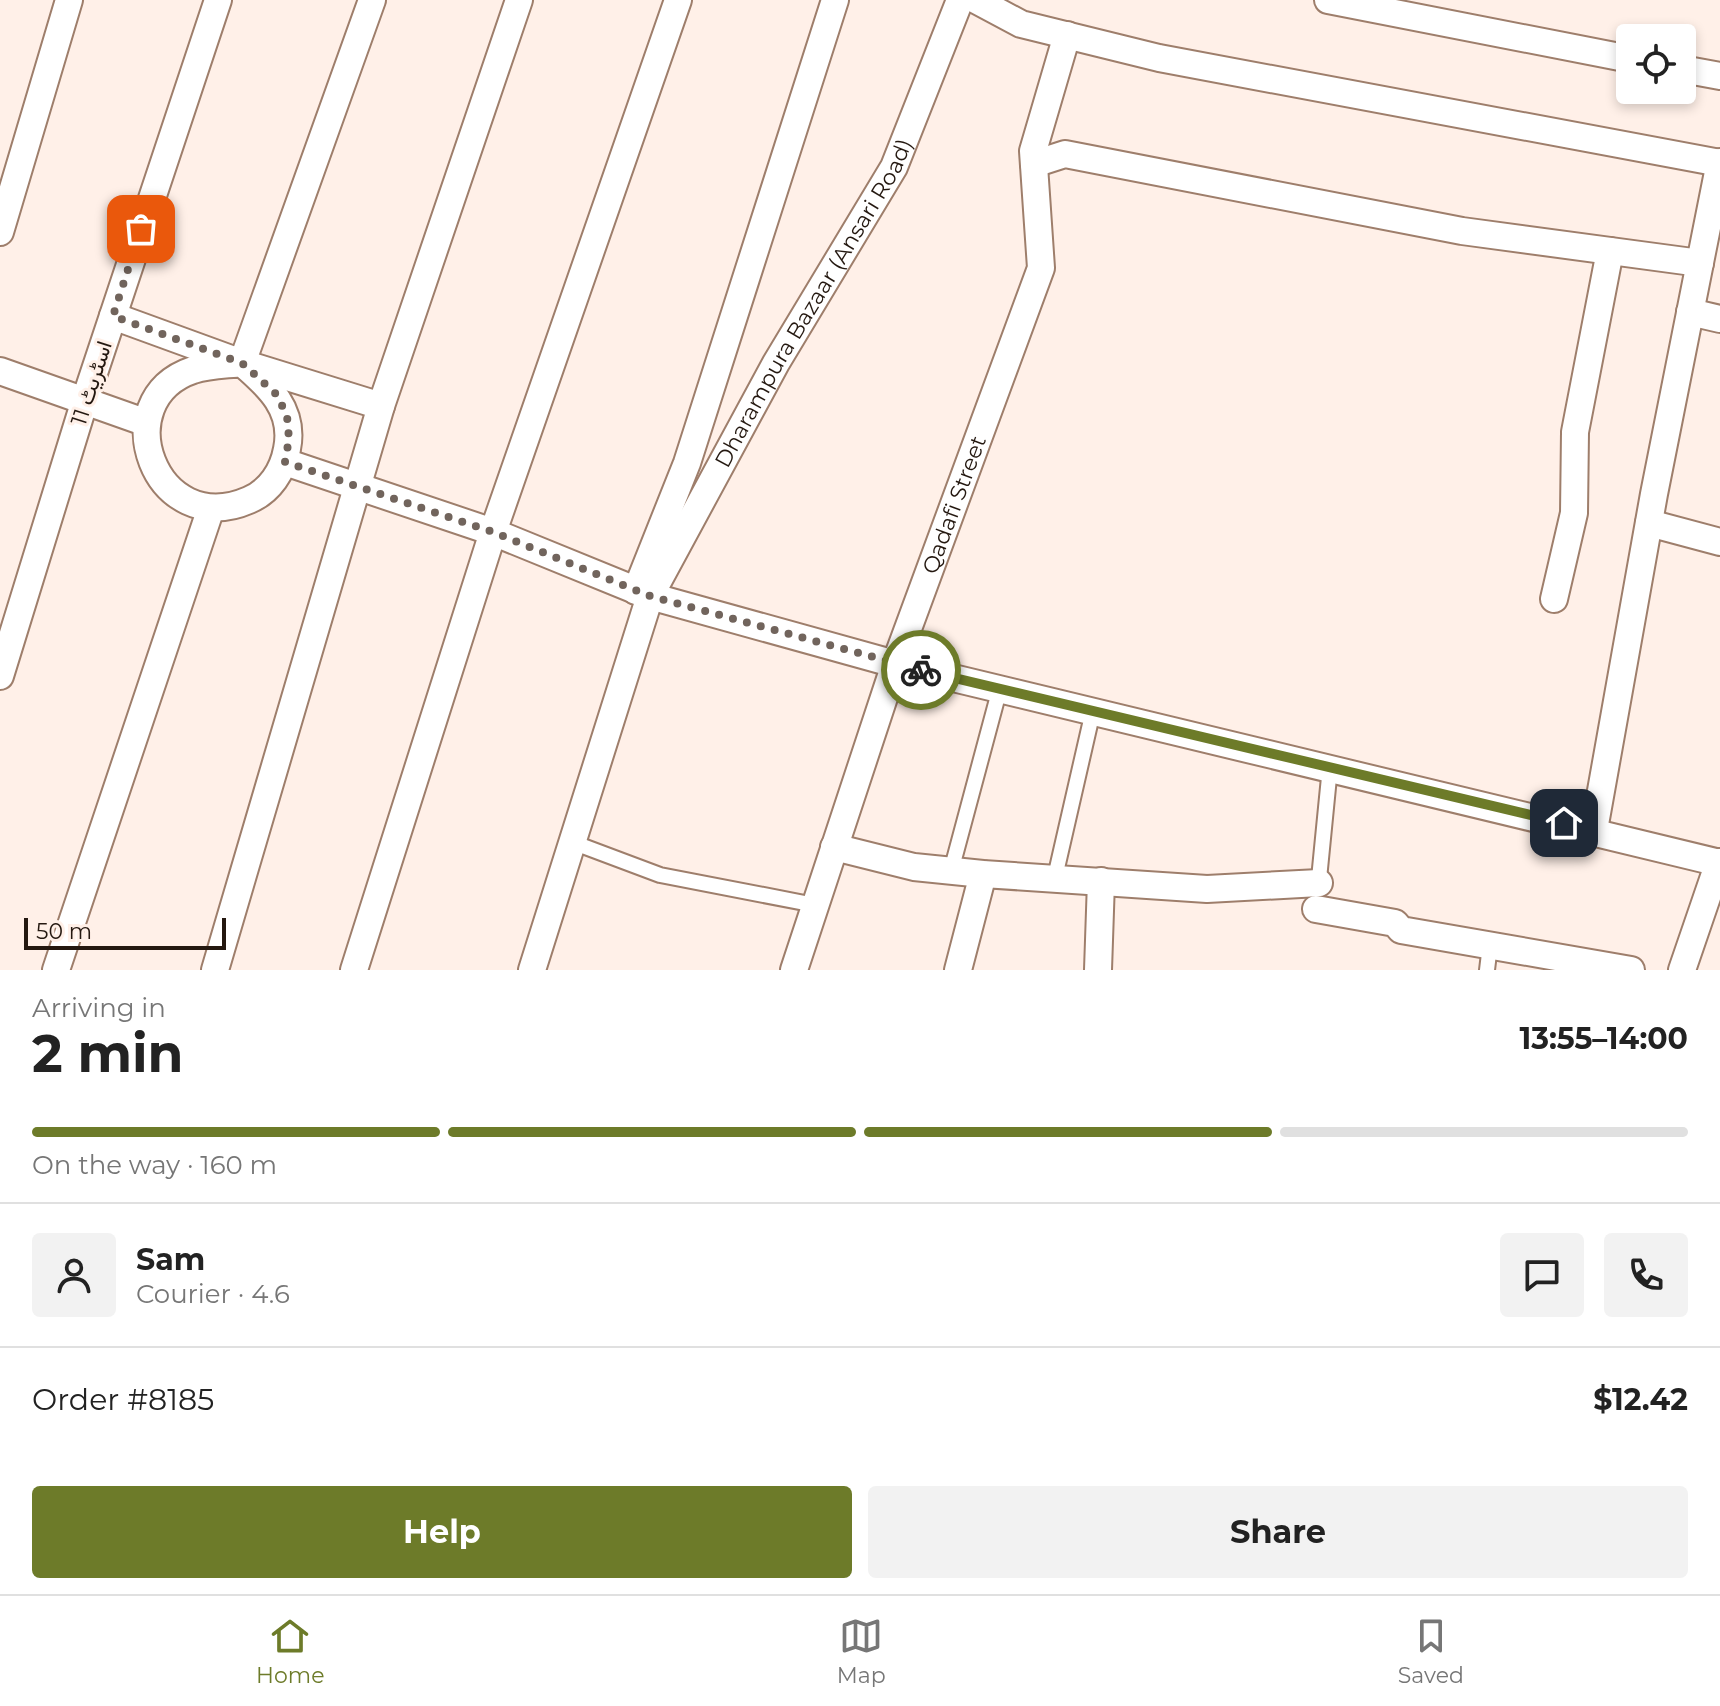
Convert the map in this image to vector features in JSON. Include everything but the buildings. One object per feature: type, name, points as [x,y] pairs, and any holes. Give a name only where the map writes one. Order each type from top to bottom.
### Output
[{"type":"street","points":[[0,232],[69,0]]},
{"type":"street","name":"اسٹریٹ 11","points":[[0,676],[85,400],[218,0]]},
{"type":"street","points":[[242,363],[372,0]]},
{"type":"street","points":[[215,970],[381,406],[519,0]]},
{"type":"street","points":[[354,970],[493,532],[678,0]]},
{"type":"street","points":[[532,970],[643,594],[835,0]]},
{"type":"street","name":"Dharampura Bazaar (Ansari Road)","points":[[643,594],[776,363],[894,167],[960,0]]},
{"type":"street","points":[[976,0],[1021,24],[1159,58],[1720,162],[1649,523],[1594,830]]},
{"type":"street","points":[[1328,0],[1616,56]]},
{"type":"street","name":"Qadafi Street","points":[[794,970],[895,664],[1041,268],[1033,151],[1067,35]]},
{"type":"street","points":[[1696,72],[1720,76]]},
{"type":"street","points":[[1034,164],[1065,154],[1462,231],[1700,263]]},
{"type":"street","points":[[1554,599],[1574,513],[1575,432],[1610,251]]},
{"type":"street","points":[[1690,312],[1720,319]]},
{"type":"street","points":[[113,316],[242,363],[381,406]]},
{"type":"street","points":[[242,363],[277,395],[287,416],[289,439],[285,462],[273,482],[256,497],[235,507],[211,508],[189,502],[169,489],[154,470],[147,447],[147,423],[156,401],[171,382],[192,370],[242,363]]},
{"type":"street","points":[[0,371],[147,423]]},
{"type":"street","points":[[285,462],[493,532],[643,594],[895,664],[1720,862],[1682,970]]},
{"type":"street","points":[[56,970],[211,508]]},
{"type":"street","points":[[1649,523],[1720,542]]},
{"type":"street","points":[[834,847],[914,867],[951,871],[1318,896],[1395,923],[1401,930],[1489,958],[1631,970]]},
{"type":"street","points":[[958,970],[983,874]]},
{"type":"street","points":[[1098,970],[1101,881]]},
{"type":"lane","points":[[951,871],[1000,688]]},
{"type":"lane","points":[[1055,877],[1093,711]]},
{"type":"lane","points":[[1318,896],[1330,767]]},
{"type":"lane","points":[[572,842],[660,875],[815,905]]},
{"type":"way so far","points":[[141,229],[113,316],[242,363],[277,395],[287,416],[289,439],[285,462],[493,532],[650,596],[921,670]]},
{"type":"route","points":[[921,670],[1564,823]]}]
